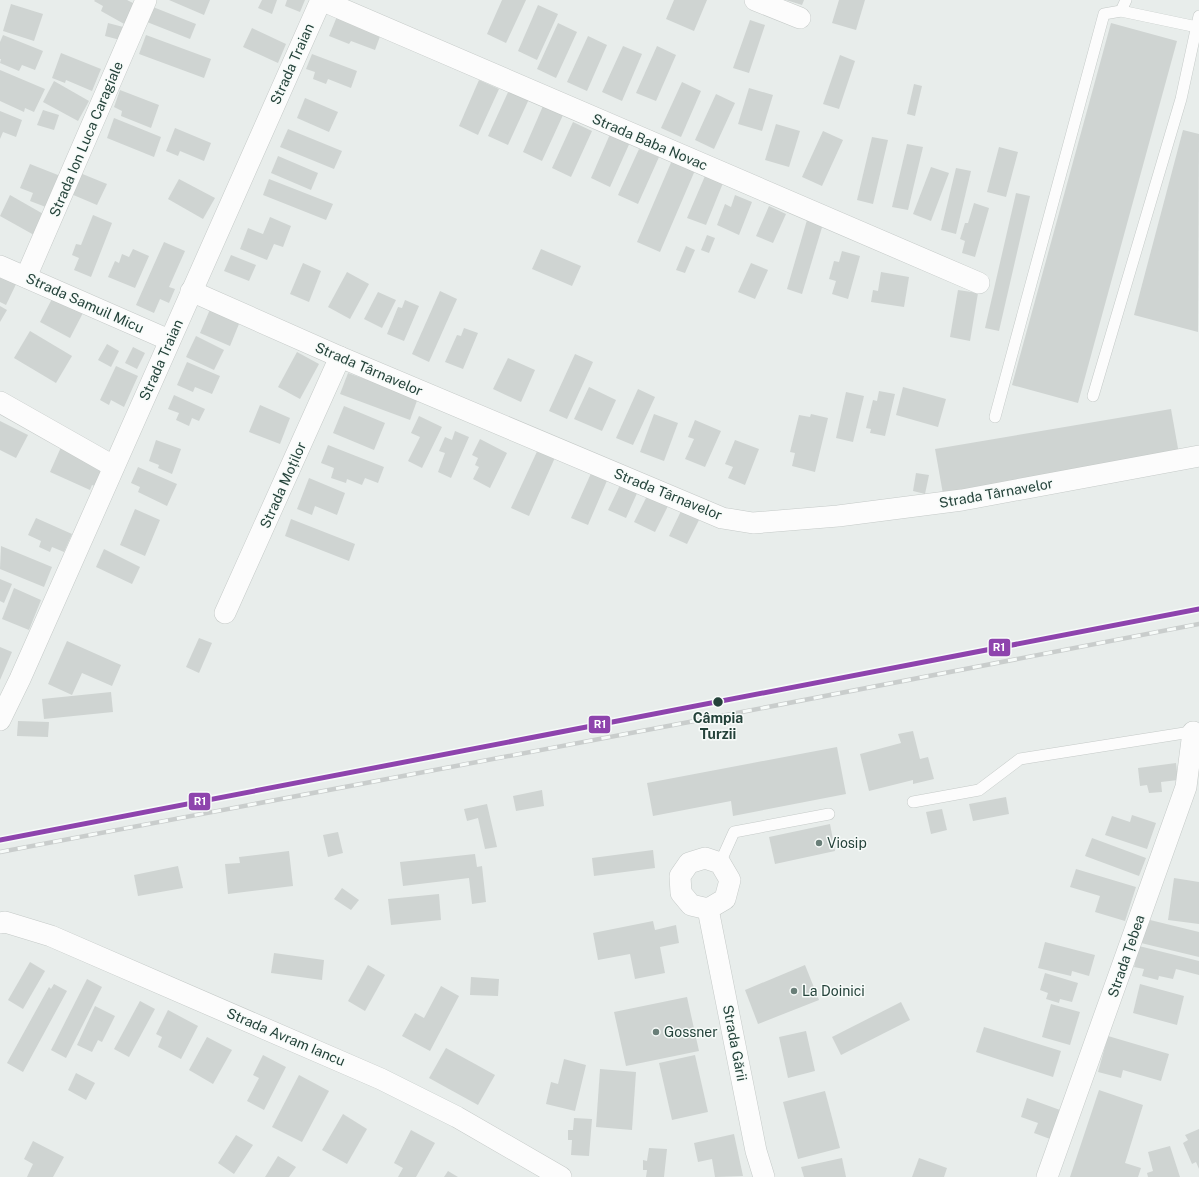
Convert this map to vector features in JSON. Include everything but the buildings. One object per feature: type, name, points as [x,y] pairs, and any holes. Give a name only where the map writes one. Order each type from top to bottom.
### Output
[{"type":"street","name":"Strada Ion Luca Caragiale","points":[[26,277],[146,0]]},
{"type":"street","name":"Strada Baba Novac","points":[[321,0],[979,283]]},
{"type":"street","name":"Strada Traian","points":[[0,720],[20,679],[321,0]]},
{"type":"street","points":[[755,0],[800,18]]},
{"type":"street","name":"Strada Samuil Micu","points":[[0,266],[169,340]]},
{"type":"street","name":"Strada Târnavelor","points":[[191,291],[340,357],[722,518],[753,523],[838,516],[962,500],[1199,456]]},
{"type":"street","name":"Strada Moților","points":[[225,613],[340,357]]},
{"type":"street","points":[[0,402],[114,466]]},
{"type":"street","name":"Strada Țebea","points":[[1047,1177],[1186,786],[1196,732]]},
{"type":"street","points":[[704,858],[720,863],[730,880],[725,899],[708,909],[691,905],[681,893],[680,876],[689,863],[694,861],[704,858]]},
{"type":"street","name":"Strada Gării","points":[[708,909],[756,1151],[764,1177]]},
{"type":"street","name":"Strada Avram Iancu","points":[[0,923],[4,922],[52,936],[381,1079],[457,1117],[561,1177]]},
{"type":"lane","points":[[1121,11],[1126,0]]},
{"type":"lane","points":[[995,417],[1104,14],[1121,11],[1197,28]]},
{"type":"lane","points":[[1093,396],[1181,99],[1199,16]]},
{"type":"lane","points":[[913,802],[979,790],[1020,759],[1196,732]]},
{"type":"lane","points":[[720,863],[734,832],[829,814]]},
{"type":"railway","points":[[0,840],[1199,609]]},
{"type":"railway","points":[[0,852],[1199,624]]},
{"type":"transit line","name":"R1","points":[[0,840],[1199,609]]},
{"type":"place","name":"Câmpia Turzii","points":[[718,702]]},
{"type":"place","name":"Viosip","points":[[819,843]]},
{"type":"place","name":"La Doinici","points":[[794,991]]},
{"type":"place","name":"Gossner","points":[[656,1032]]}]
